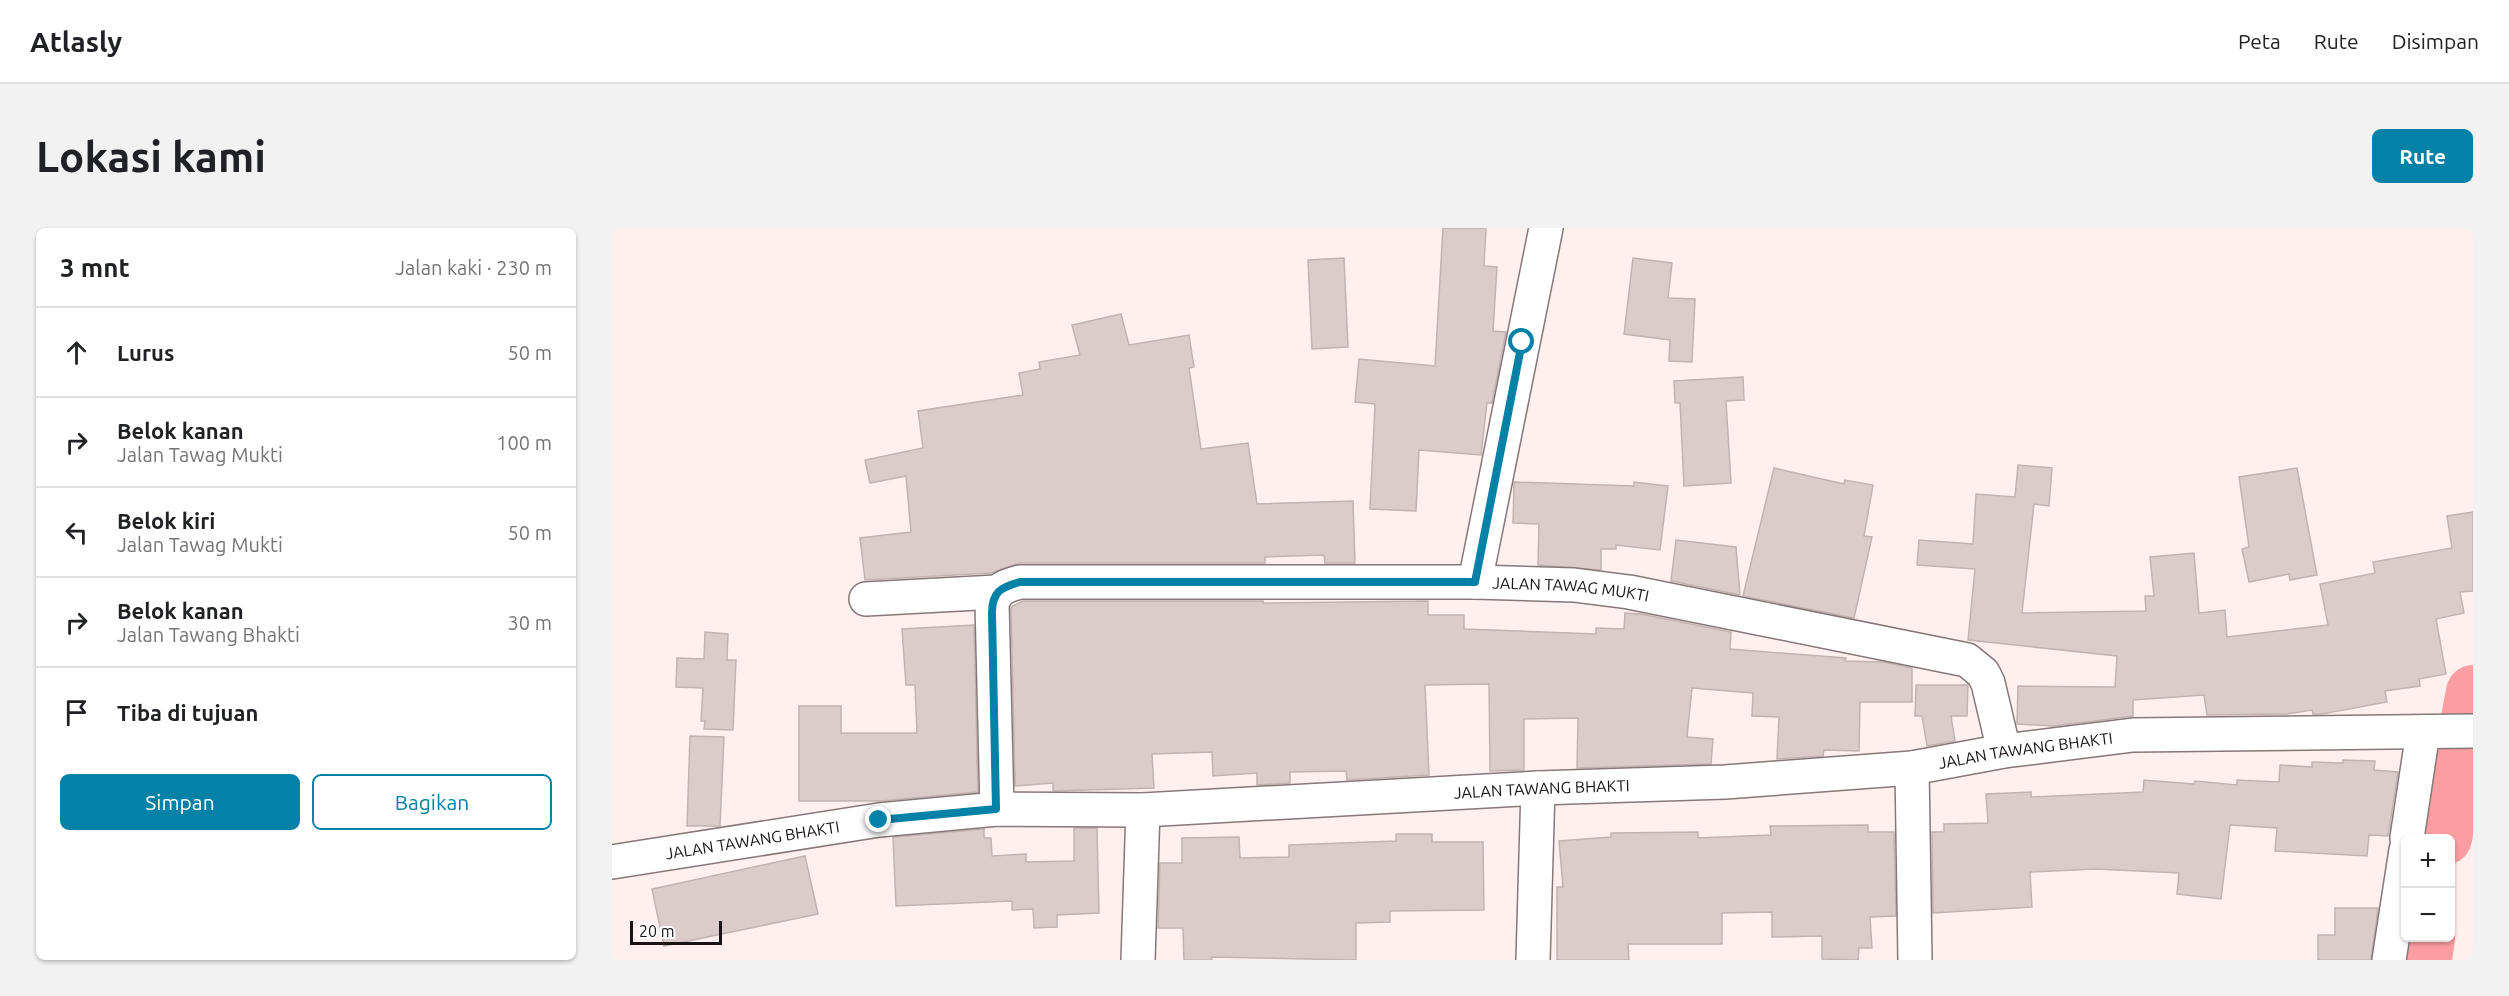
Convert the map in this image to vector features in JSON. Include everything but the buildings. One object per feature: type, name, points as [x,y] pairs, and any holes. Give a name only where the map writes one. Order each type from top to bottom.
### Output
[{"type":"street","points":[[1475,582],[1546,228]]},
{"type":"street","name":"JALAN TAWAG MUKTI","points":[[866,599],[996,592],[1005,586],[1020,582],[1475,582],[1574,585],[1629,592],[1967,660],[1983,673],[1988,683],[2004,752]]},
{"type":"street","points":[[996,592],[992,613],[996,809]]},
{"type":"street","points":[[2409,834],[2447,732]]},
{"type":"street","name":"JALAN TAWANG BHAKTI","points":[[612,862],[879,820],[996,809],[1143,810],[1538,789],[1725,782],[1912,768],[2004,752],[2133,735],[2447,732]]},
{"type":"street","points":[[1912,768],[1916,960]]},
{"type":"street","points":[[1533,960],[1538,789]]},
{"type":"street","points":[[1138,960],[1143,810]]},
{"type":"street","points":[[2389,960],[2401,882]]},
{"type":"waterway","points":[[2446,834],[2473,692]]},
{"type":"waterway","points":[[2425,960],[2427,942]]},
{"type":"route","points":[[879,820],[996,809],[992,603],[996,592],[1005,586],[1020,582],[1475,582],[1522,342]]}]
